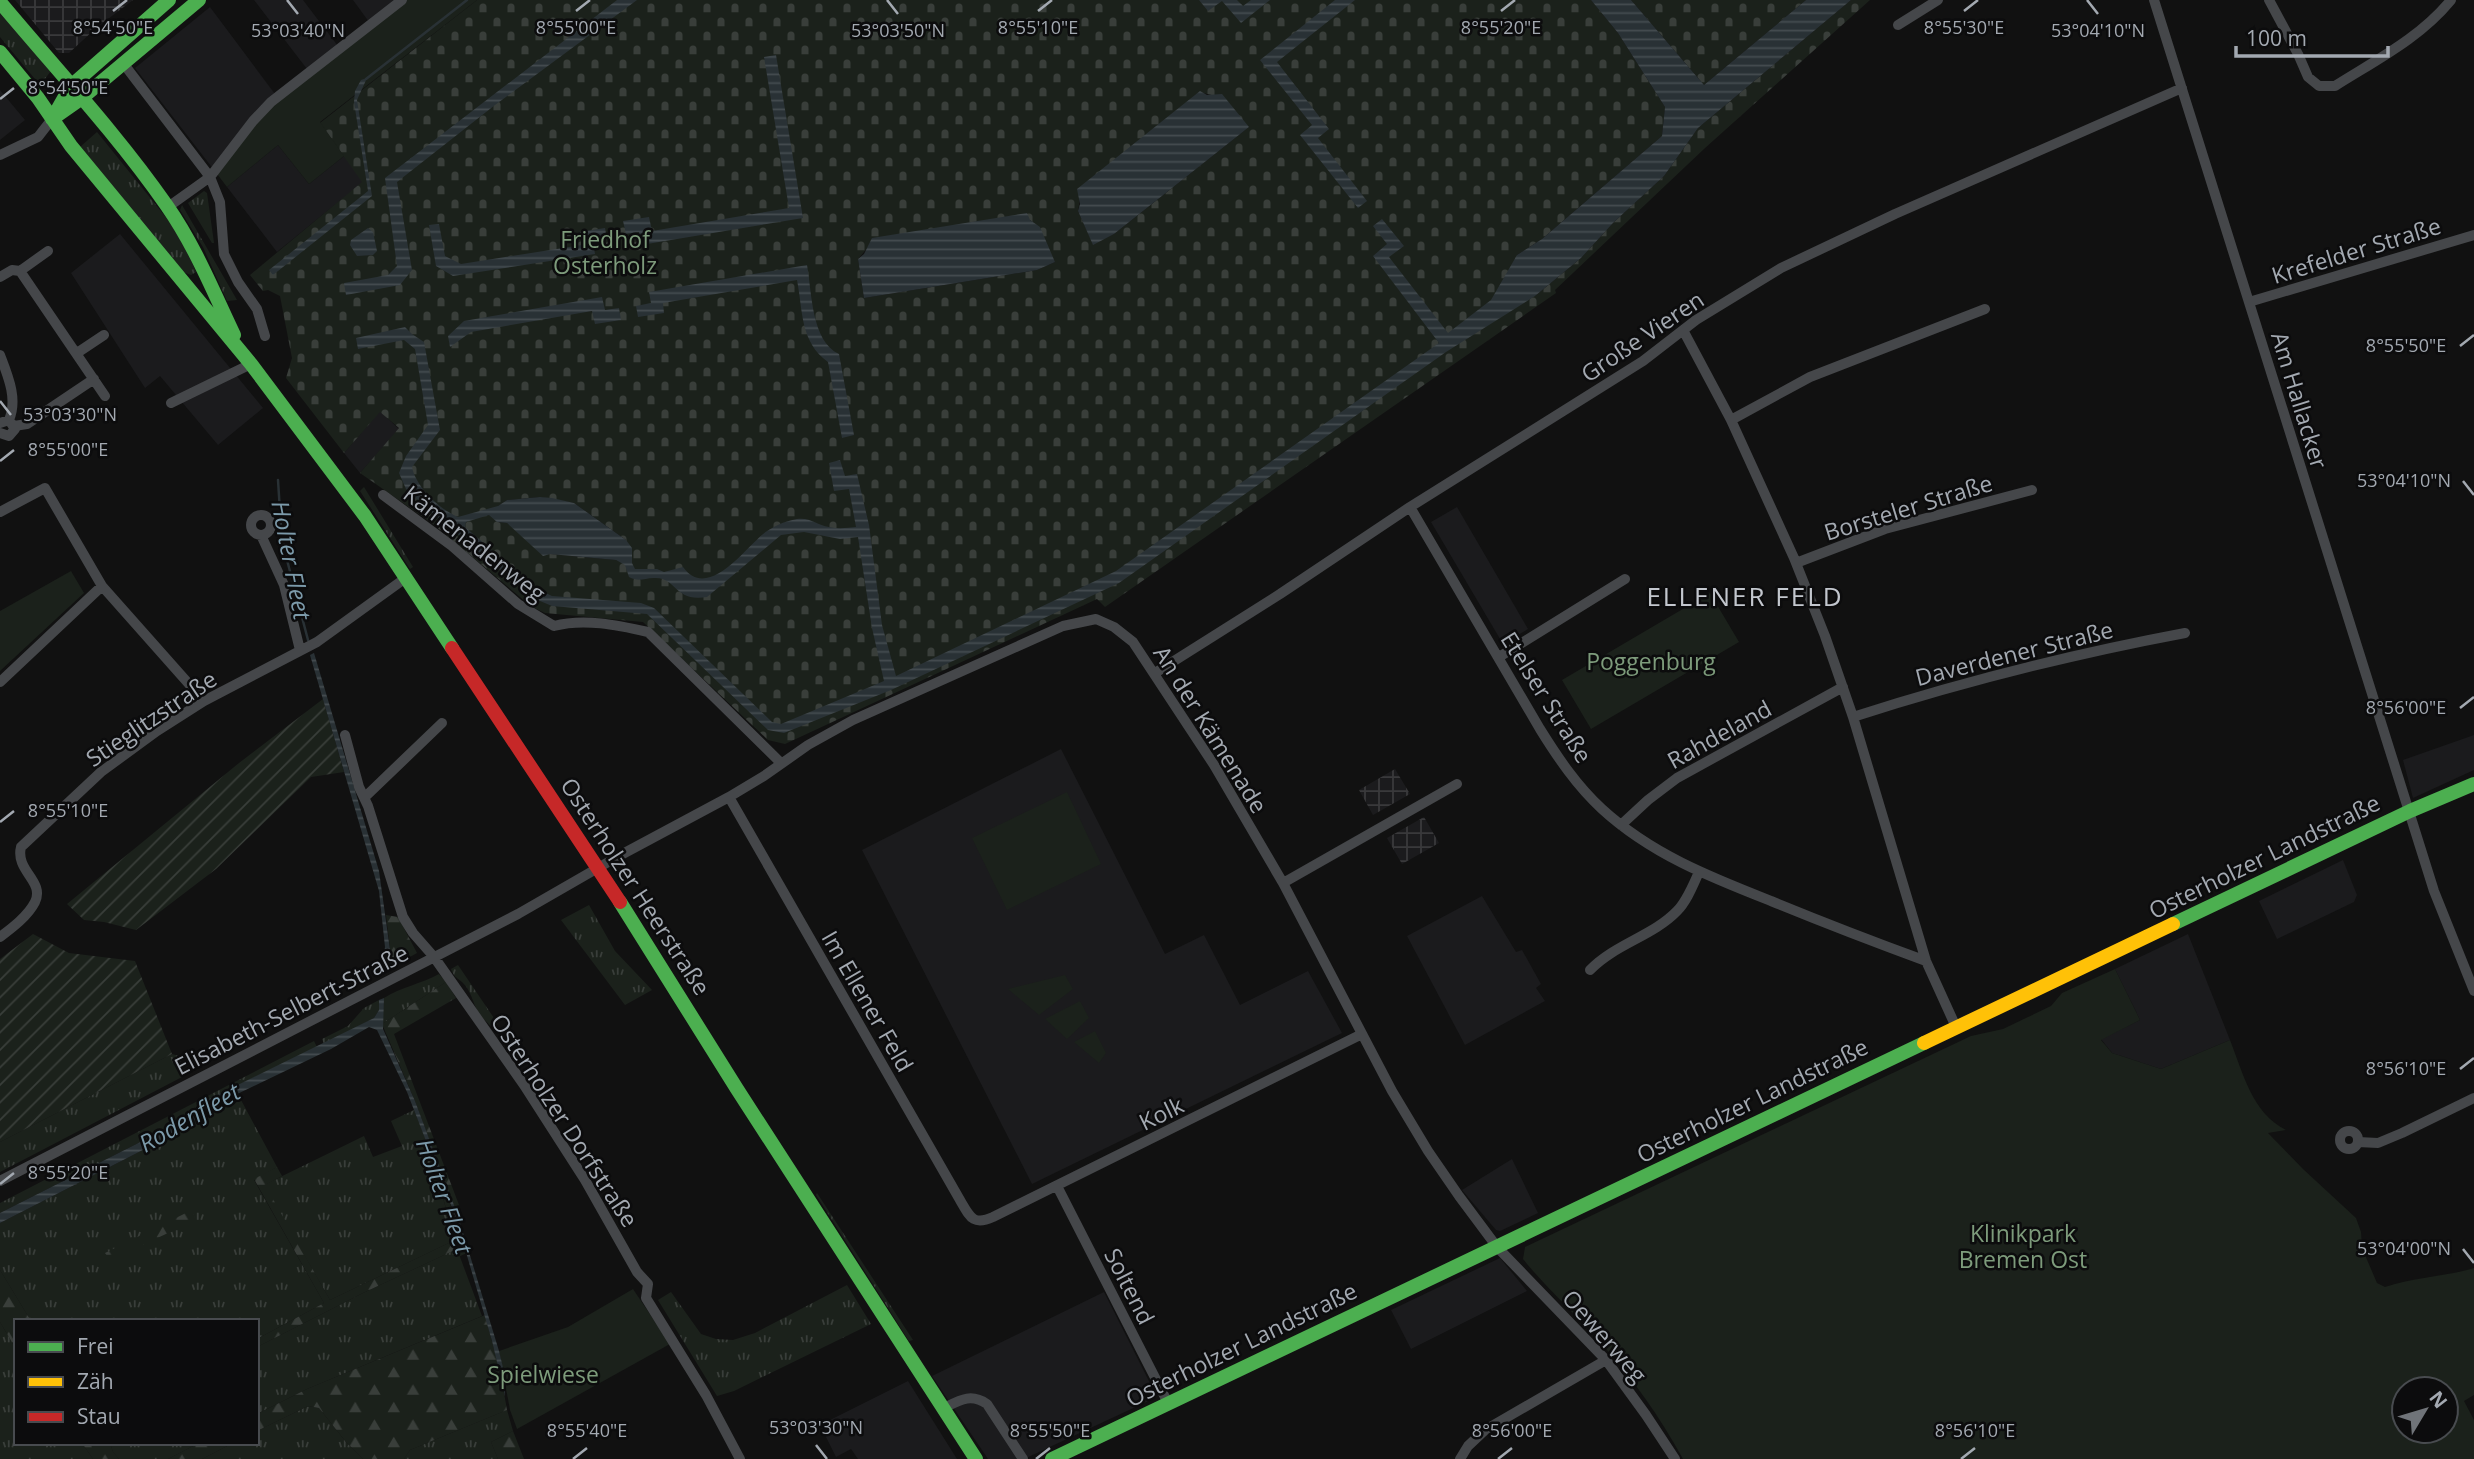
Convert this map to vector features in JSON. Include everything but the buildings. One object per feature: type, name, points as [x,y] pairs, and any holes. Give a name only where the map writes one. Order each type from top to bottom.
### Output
[{"type":"main road","points":[[52,119],[71,86],[169,0]]},
{"type":"main road","points":[[52,119],[82,98],[199,0]]},
{"type":"main road","points":[[0,2],[82,98],[168,207],[204,270],[212,308]]},
{"type":"main road","points":[[0,52],[71,146],[181,281],[212,308]]},
{"type":"main road","points":[[181,281],[197,276],[204,270]]},
{"type":"main road","name":"Osterholzer Heerstraße","points":[[212,308],[407,577],[598,868],[976,1459]]},
{"type":"main road","name":"Osterholzer Landstraße","points":[[1052,1459],[2410,811],[2474,784]]},
{"type":"street","points":[[168,207],[210,177],[271,102],[402,0]]},
{"type":"street","points":[[1898,25],[1938,0]]},
{"type":"street","name":"Am Hallacker","points":[[2154,0],[2434,891],[2474,991]]},
{"type":"street","points":[[2269,0],[2308,77],[2319,86],[2335,86],[2420,32],[2437,18],[2451,0]]},
{"type":"street","points":[[123,63],[210,177],[219,202],[224,254],[238,282],[257,309],[265,336]]},
{"type":"street","name":"Große Vieren","points":[[1155,673],[1410,507],[1643,361],[1696,320],[1781,268],[1867,226],[2182,88]]},
{"type":"street","points":[[0,155],[38,137],[52,119]]},
{"type":"street","name":"Krefelder Straße","points":[[2249,302],[2474,235]]},
{"type":"street","points":[[0,277],[12,270],[20,271],[48,251]]},
{"type":"street","points":[[20,271],[105,396]]},
{"type":"street","points":[[1731,420],[1810,377],[1985,309]]},
{"type":"street","points":[[1684,331],[1731,420],[1796,563],[1853,717],[1926,961],[1956,1027]]},
{"type":"street","points":[[77,353],[104,335]]},
{"type":"street","points":[[0,355],[9,379],[15,408],[8,423]]},
{"type":"street","points":[[171,403],[251,364]]},
{"type":"street","points":[[8,423],[27,424],[94,379]]},
{"type":"street","points":[[0,433],[9,436],[14,432],[8,423]]},
{"type":"street","points":[[0,512],[45,488],[102,586],[204,701]]},
{"type":"street","name":"Borsteler Straße","points":[[1796,563],[1885,529],[2032,490]]},
{"type":"street","name":"Kämenadenweg","points":[[383,495],[453,546],[518,604],[554,626],[571,621],[623,626],[648,632],[781,763]]},
{"type":"street","name":"Etelser Straße","points":[[1410,507],[1560,761],[1582,789],[1621,825],[1650,846],[1699,873],[1926,961]]},
{"type":"street","points":[[261,535],[284,585],[300,650]]},
{"type":"street","name":"Stieglitzstraße","points":[[0,937],[35,903],[37,893],[34,882],[22,865],[19,855],[21,847],[101,772],[204,701],[317,642],[407,577]]},
{"type":"street","points":[[1499,657],[1625,579]]},
{"type":"street","points":[[0,682],[102,586]]},
{"type":"street","name":"An der Kämenade","points":[[598,868],[729,797],[807,745],[853,720],[1063,626],[1096,619],[1114,627],[1133,642],[1214,765],[1283,883],[1392,1091],[1428,1151],[1497,1247]]},
{"type":"street","name":"Daverdener Straße","points":[[1853,717],[1943,688],[2185,633]]},
{"type":"street","name":"Rahdeland","points":[[1621,825],[1676,778],[1843,687]]},
{"type":"street","points":[[365,797],[442,723]]},
{"type":"street","name":"Osterholzer Dorfstraße","points":[[345,735],[359,787],[365,797],[403,917],[515,1072],[585,1180],[637,1272],[649,1284],[646,1298],[706,1395],[740,1459]]},
{"type":"street","points":[[1283,883],[1457,784]]},
{"type":"street","name":"Im Ellener Feld","points":[[729,797],[960,1200],[976,1221]]},
{"type":"street","name":"Elisabeth-Selbert-Straße","points":[[0,1181],[434,957],[598,868]]},
{"type":"street","points":[[1590,970],[1602,957],[1660,924],[1678,910],[1699,873]]},
{"type":"street","name":"Kolk","points":[[976,1221],[983,1222],[1363,1034]]},
{"type":"street","points":[[2358,1142],[2378,1143],[2474,1098]]},
{"type":"street","name":"Soltend","points":[[1057,1186],[1168,1404]]},
{"type":"street","name":"Oewerweg","points":[[1497,1247],[1606,1360],[1675,1459]]},
{"type":"street","points":[[1460,1459],[1468,1446],[1485,1430],[1606,1360]]},
{"type":"street","points":[[944,1408],[970,1397],[983,1401],[1023,1459]]},
{"type":"shaded area","points":[[15,0],[133,0],[69,53],[59,53]]},
{"type":"shaded area","points":[[254,0],[303,0],[338,46],[307,69]]},
{"type":"shaded area","points":[[353,0],[398,0],[369,22]]},
{"type":"shaded area","points":[[210,7],[275,94],[214,170],[135,68]]},
{"type":"shaded area","points":[[0,90],[25,120],[0,140]]},
{"type":"shaded area","points":[[278,145],[309,184],[344,156],[363,182],[277,252],[227,187]]},
{"type":"shaded area","points":[[120,234],[263,408],[218,445],[160,376],[145,388],[71,273]]},
{"type":"shaded area","points":[[380,411],[399,429],[360,473],[344,453]]},
{"type":"shaded area","points":[[1457,507],[1528,629],[1503,644],[1431,522]]},
{"type":"shaded area","points":[[2474,735],[2474,770],[2413,798],[2403,760]]},
{"type":"shaded area","points":[[1061,749],[1165,954],[1204,935],[1240,1005],[1308,971],[1342,1033],[1032,1184],[862,850]]},
{"type":"shaded area","points":[[1395,769],[1410,794],[1373,815],[1359,790]]},
{"type":"shaded area","points":[[1424,817],[1439,843],[1402,864],[1387,838]]},
{"type":"shaded area","points":[[2343,860],[2357,895],[2354,902],[2277,939],[2259,901]]},
{"type":"shaded area","points":[[1482,896],[1516,952],[1522,950],[1541,984],[1536,988],[1545,1001],[1465,1045],[1407,936]]},
{"type":"shaded area","points":[[2188,934],[2230,1040],[2161,1069],[2112,1053],[2101,1039],[2140,1020],[2115,969]]},
{"type":"shaded area","points":[[1512,1159],[1538,1213],[1500,1231],[1496,1230],[1462,1190]]},
{"type":"shaded area","points":[[1500,1258],[1527,1291],[1411,1349],[1391,1310]]},
{"type":"shaded area","points":[[1104,1292],[1157,1397],[1024,1459],[988,1459],[932,1376]]},
{"type":"shaded area","points":[[908,1381],[957,1459],[858,1459],[851,1449],[836,1457],[820,1425]]},
{"type":"green space","points":[[398,0],[477,0],[320,122],[344,156],[309,184],[278,145],[227,187],[214,170],[254,116]]},
{"type":"green space","name":"Friedhof Osterholz","points":[[477,0],[1591,0],[1618,33],[1665,107],[1662,136],[1542,239],[1517,255],[1535,296],[1581,258],[1613,223],[1664,176],[1698,128],[1851,0],[1870,0],[1705,148],[1555,290],[1556,293],[1105,607],[1097,599],[785,744],[768,740],[643,622],[545,613],[532,607],[433,524],[360,473],[399,428],[380,412],[344,453],[286,378],[292,358],[280,296],[268,290],[263,291],[250,275],[362,182],[320,123]],"holes":[[[1199,92],[1216,96],[1249,127],[1114,234],[1093,244],[1078,211],[1080,198]],[[1030,220],[1036,225],[1055,262],[1037,270],[864,298],[858,259],[869,246]],[[540,497],[574,503],[626,540],[625,564],[616,560],[550,554],[507,523],[497,522],[498,506],[507,500]]]},
{"type":"green space","points":[[1631,0],[1806,0],[1704,85]]},
{"type":"green space","points":[[0,9],[51,71],[40,85],[0,37]]},
{"type":"green space","points":[[97,132],[181,236],[196,272],[191,275],[183,272],[80,147]]},
{"type":"green space","points":[[204,191],[207,193],[214,243],[188,203]]},
{"type":"green space","points":[[182,205],[237,300],[227,301],[203,247],[180,210]]},
{"type":"green space","points":[[364,487],[413,567],[410,569],[360,491]]},
{"type":"green space","points":[[71,571],[84,593],[0,671],[0,611]]},
{"type":"green space","name":"Poggenburg","points":[[1710,593],[1739,642],[1591,729],[1562,680]]},
{"type":"green space","points":[[323,699],[344,772],[311,777],[216,869],[136,930],[84,920],[67,904],[239,763]]},
{"type":"green space","points":[[1067,792],[1101,864],[1007,910],[972,838]]},
{"type":"green space","points":[[589,905],[615,951],[652,990],[625,1005],[561,920]]},
{"type":"green space","points":[[386,915],[398,917],[417,953],[388,969],[391,957]]},
{"type":"green space","points":[[33,934],[69,953],[135,961],[172,1054],[0,1142],[0,959]]},
{"type":"green space","points":[[458,965],[498,1024],[493,1029],[481,1017],[465,985],[453,974],[451,969]]},
{"type":"green space","name":"Klinikpark Bremen Ost","points":[[2115,969],[2140,1020],[2101,1040],[2112,1053],[2161,1069],[2230,1040],[2244,1078],[2257,1103],[2274,1123],[2286,1130],[2268,1133],[2356,1218],[2361,1232],[2362,1248],[2377,1283],[2385,1287],[2474,1268],[2474,1395],[2464,1401],[2474,1420],[2474,1459],[1683,1459],[1624,1370],[1523,1259],[1525,1247],[1971,1036],[2003,1029],[2051,1006],[2062,993]]},
{"type":"green space","points":[[439,974],[446,982],[382,1024],[384,998]]},
{"type":"green space","points":[[1065,975],[1073,989],[1039,1015],[1008,989]]},
{"type":"green space","points":[[446,982],[456,998],[394,1034],[459,1205],[454,1207],[415,1101],[382,1024]]},
{"type":"green space","points":[[379,1000],[379,1010],[374,1018],[324,1044],[322,1039],[348,1026],[364,1008]]},
{"type":"green space","points":[[1080,1001],[1089,1018],[1067,1039],[1045,1019]]},
{"type":"green space","points":[[1095,1031],[1106,1053],[1099,1063],[1074,1042]]},
{"type":"green space","points":[[314,1041],[317,1047],[205,1101],[172,1126],[0,1213],[0,1203]]},
{"type":"green space","points":[[172,1054],[179,1056],[185,1072],[182,1077],[0,1172],[0,1142]]},
{"type":"green space","points":[[225,1099],[229,1106],[241,1100],[277,1167],[254,1180],[324,1303],[259,1338],[259,1319],[30,1319],[0,1270],[0,1223],[182,1130]]},
{"type":"green space","points":[[414,1110],[439,1172],[436,1174],[455,1240],[330,1300],[264,1185],[364,1136],[373,1157],[402,1146],[391,1121]]},
{"type":"green space","points":[[277,1167],[282,1176],[265,1185],[330,1300],[455,1240],[436,1173],[439,1172],[467,1253],[460,1256],[457,1249],[259,1346],[259,1338],[324,1303],[254,1179]]},
{"type":"green space","points":[[817,1193],[913,1340],[909,1341]]},
{"type":"green space","points":[[192,1210],[196,1220],[110,1260],[105,1253]]},
{"type":"green space","points":[[457,1249],[482,1316],[307,1389],[259,1413],[259,1346]]},
{"type":"green space","points":[[0,1270],[30,1319],[14,1319],[14,1346],[0,1322]]},
{"type":"green space","points":[[847,1285],[871,1324],[734,1391],[717,1396],[658,1300],[671,1292],[701,1334],[716,1339],[733,1340],[755,1333]]},
{"type":"green space","name":"Spielwiese","points":[[633,1289],[670,1344],[517,1429],[510,1410],[499,1351],[568,1327]]},
{"type":"green space","points":[[485,1315],[507,1410],[410,1450],[404,1459],[363,1459],[319,1408],[308,1406],[259,1430],[259,1413],[307,1389]]},
{"type":"green space","points":[[0,1322],[14,1346],[14,1445],[83,1445],[93,1459],[0,1459]]},
{"type":"green space","points":[[308,1406],[319,1408],[363,1459],[202,1459],[229,1445],[259,1445],[259,1430]]},
{"type":"green space","points":[[507,1410],[513,1431],[491,1442],[498,1459],[404,1459],[410,1450]]},
{"type":"green space","points":[[513,1431],[524,1459],[498,1459],[491,1442]]},
{"type":"green space","points":[[83,1445],[111,1445],[119,1459],[93,1459]]},
{"type":"green space","points":[[111,1445],[195,1445],[168,1459],[119,1459]]},
{"type":"green space","points":[[195,1445],[229,1445],[202,1459],[168,1459]]},
{"type":"water","points":[[617,0],[637,0],[495,105],[397,182],[412,270],[400,285],[346,295],[344,283],[388,275],[397,266],[385,178]]},
{"type":"water","points":[[1199,0],[1237,0],[1243,6],[1251,0],[1270,0],[1241,23],[1222,1],[1208,11]]},
{"type":"water","points":[[1335,0],[1355,0],[1277,62],[1329,129],[1318,138],[1367,201],[1358,208],[1300,135],[1312,125],[1260,60]]},
{"type":"water","points":[[1591,0],[1631,0],[1704,85],[1806,0],[1851,0],[1698,128],[1664,176],[1613,223],[1581,258],[1535,296],[1446,352],[1119,583],[891,690],[784,733],[768,730],[647,614],[552,606],[533,598],[430,511],[406,489],[399,473],[406,456],[428,425],[415,349],[404,340],[358,349],[356,338],[405,327],[424,342],[440,430],[412,467],[418,482],[436,503],[458,517],[498,506],[507,500],[540,497],[574,503],[626,540],[632,548],[632,563],[635,569],[657,569],[664,572],[683,567],[693,576],[714,576],[735,561],[766,532],[788,521],[802,519],[832,528],[856,527],[849,489],[834,491],[829,463],[840,460],[845,476],[857,474],[869,525],[882,625],[896,676],[1116,571],[1439,343],[1373,256],[1387,244],[1373,226],[1382,219],[1404,246],[1389,257],[1448,333],[1491,300],[1517,255],[1542,239],[1662,136],[1665,107],[1618,33]],"holes":[[[489,515],[497,522],[507,523],[543,556],[550,554],[616,560],[625,565],[629,577],[636,580],[663,579],[682,593],[696,598],[707,597],[781,535],[804,532],[840,539],[858,537],[872,628],[884,681],[781,724],[772,722],[654,608],[641,603],[552,596],[537,589],[465,527],[466,522]]]},
{"type":"water","points":[[776,55],[803,218],[641,245],[639,232],[626,234],[623,221],[649,217],[652,231],[789,208],[764,57]]},
{"type":"water","points":[[367,78],[357,100],[372,196],[273,275],[269,270],[368,191],[354,102],[355,91],[361,80]]},
{"type":"water","points":[[1200,91],[1207,95],[1222,94],[1249,127],[1114,234],[1093,245],[1078,211],[1080,204],[1077,189]]},
{"type":"water","points":[[1027,213],[1030,220],[1040,227],[1055,262],[1037,270],[864,298],[858,259],[864,254],[872,238]]},
{"type":"water","points":[[439,224],[445,256],[461,264],[582,245],[580,232],[605,228],[607,239],[593,242],[595,254],[453,276],[436,266],[429,225]]},
{"type":"water","points":[[368,228],[373,232],[377,251],[373,255],[357,256],[350,245],[351,240]]},
{"type":"water","points":[[807,265],[818,327],[830,348],[839,354],[854,435],[842,438],[828,362],[812,345],[807,335],[797,280],[663,303],[664,313],[638,317],[636,306],[651,303],[649,292]]},
{"type":"water","points":[[602,297],[605,310],[619,308],[621,320],[595,324],[592,311],[471,332],[450,347],[448,336],[464,321]]},
{"type":"water","points":[[314,653],[379,871],[391,957],[388,969],[381,973],[385,947],[379,891],[310,655]]},
{"type":"water","name":"Rodenfleet","points":[[384,998],[383,1029],[415,1101],[458,1216],[499,1351],[505,1376],[505,1396],[456,1218],[407,1092],[377,1030],[369,1027],[331,1049],[212,1106],[182,1130],[0,1223],[0,1213],[172,1126],[205,1101],[374,1018],[379,1010],[379,1000]]},
{"type":"waterway","points":[[366,79],[467,0]]},
{"type":"waterway","name":"Holter Fleet","points":[[278,480],[281,527],[287,560],[308,640]]},
{"type":"traffic: fast","points":[[55,114],[71,86],[169,0]]},
{"type":"traffic: fast","points":[[52,119],[82,98],[199,0]]},
{"type":"traffic: fast","points":[[0,2],[107,127],[167,206],[195,253],[234,335]]},
{"type":"traffic: fast","points":[[0,52],[38,98],[71,146],[251,364],[365,516],[452,648]]},
{"type":"traffic: fast","points":[[2173,924],[2410,811],[2474,784]]},
{"type":"traffic: fast","points":[[620,902],[737,1089],[976,1459]]},
{"type":"traffic: fast","points":[[1052,1459],[1924,1043]]},
{"type":"traffic: slow","points":[[1924,1043],[2173,924]]},
{"type":"traffic: jam","points":[[452,648],[620,902]]},
{"type":"district","name":"ELLENER FELD","points":[[1745,596]]}]
